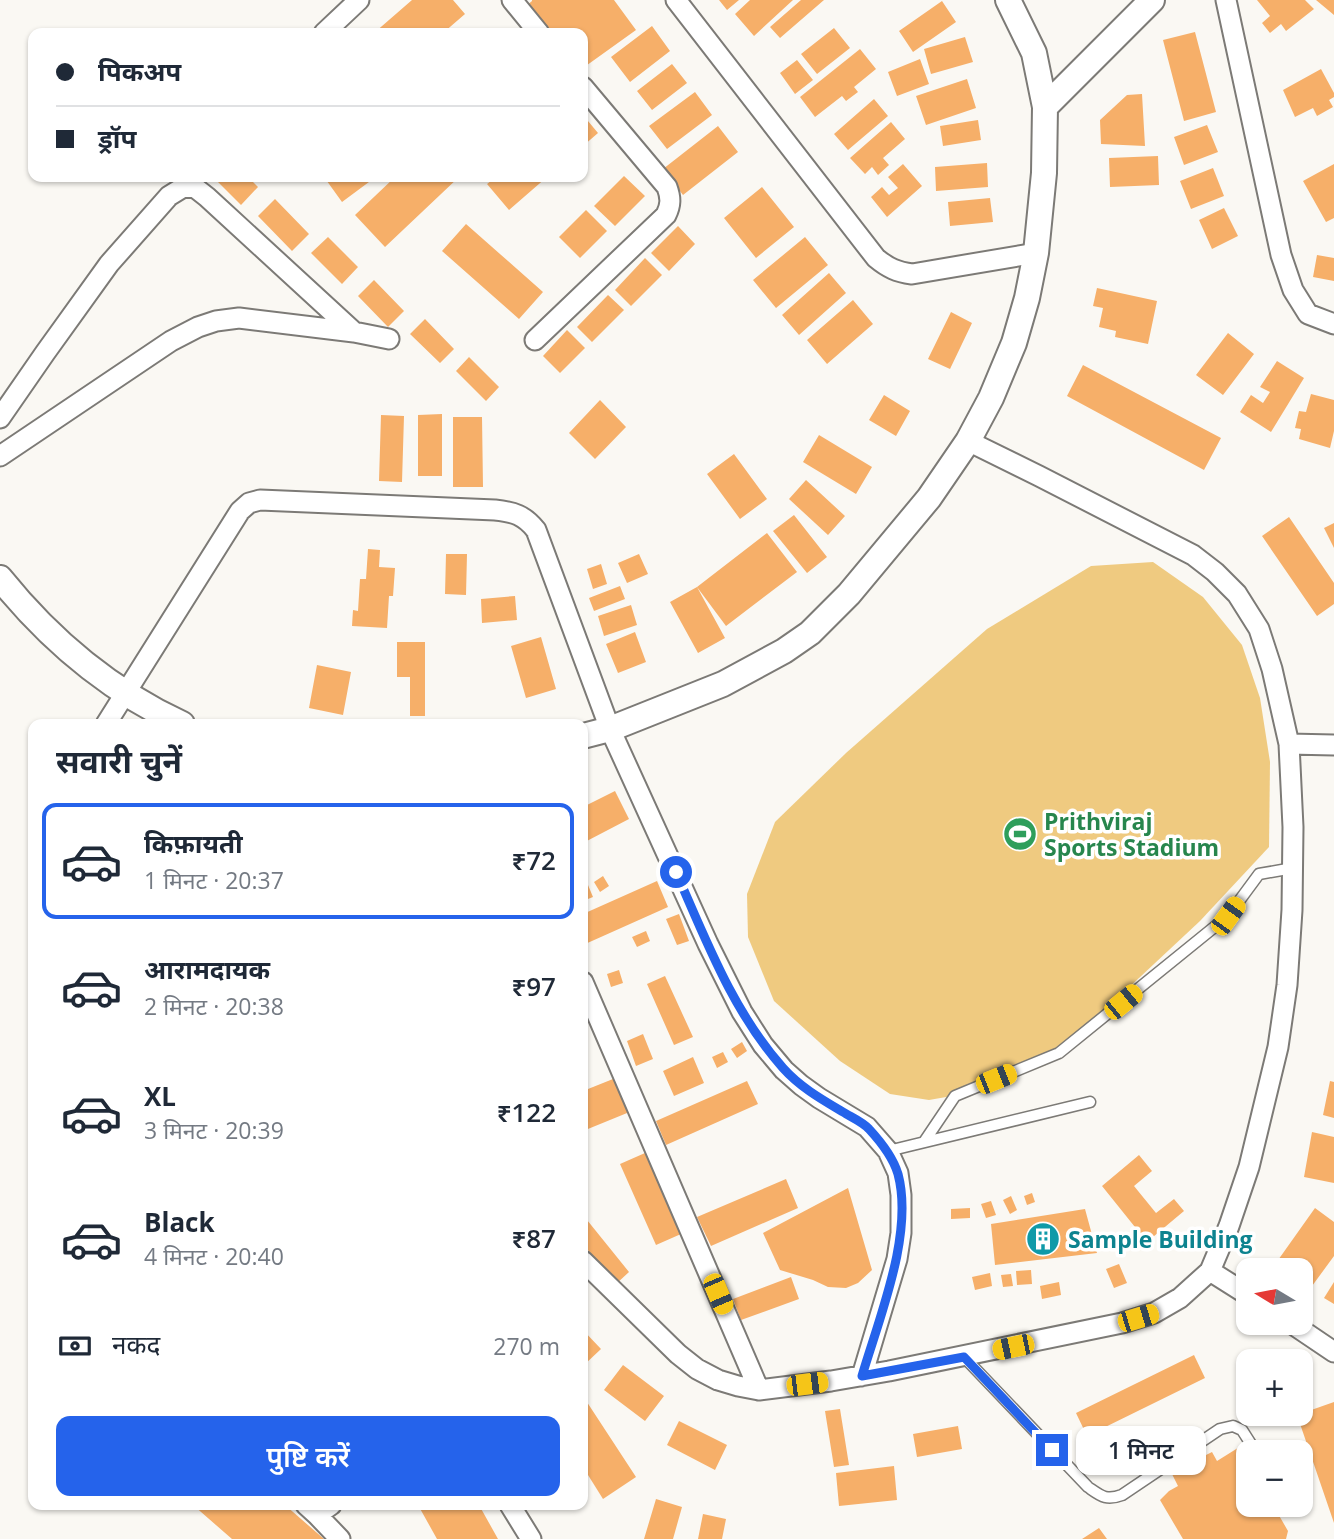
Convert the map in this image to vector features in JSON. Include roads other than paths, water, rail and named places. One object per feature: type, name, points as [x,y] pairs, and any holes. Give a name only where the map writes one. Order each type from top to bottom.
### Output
[{"type":"street","points":[[329,28],[359,0]]},
{"type":"street","points":[[512,0],[535,28]]},
{"type":"street","points":[[676,0],[876,258],[887,268],[912,274],[1036,253]]},
{"type":"street","points":[[588,735],[610,729],[723,684],[784,651],[810,633],[858,584],[929,498],[968,441],[991,398],[1014,343],[1027,298],[1036,253],[1044,173],[1045,107],[1034,53],[1008,0]]},
{"type":"street","points":[[1045,107],[1152,0]]},
{"type":"street","points":[[1226,0],[1281,256],[1293,290],[1308,314],[1334,324]]},
{"type":"street","points":[[534,340],[667,215],[670,206],[667,187],[588,93]]},
{"type":"street","points":[[0,418],[109,264],[169,196],[181,188],[192,186],[207,197],[354,332]]},
{"type":"street","points":[[0,456],[171,341],[216,321],[239,318],[389,339]]},
{"type":"street","points":[[588,1271],[697,1369],[738,1387],[759,1390],[862,1376],[1122,1323],[1154,1313],[1180,1298],[1210,1271],[1249,1167],[1278,1046],[1287,985],[1292,910],[1293,827],[1289,744],[1272,669],[1259,629],[1237,594],[1193,555],[1040,475],[968,441]]},
{"type":"street","points":[[109,719],[240,512],[249,503],[260,499],[495,510],[511,512],[528,520],[536,530],[610,729],[742,1012],[763,1045],[793,1078],[819,1098],[867,1127],[888,1151],[898,1172],[901,1233],[897,1258],[862,1376]]},
{"type":"street","points":[[0,578],[33,618],[96,673],[173,719]]},
{"type":"street","points":[[1289,744],[1334,745]]},
{"type":"street","points":[[588,994],[759,1390]]},
{"type":"street","points":[[1210,1271],[1236,1287]]},
{"type":"street","points":[[1309,1335],[1334,1352]]},
{"type":"street","points":[[319,1510],[340,1539]]},
{"type":"street","points":[[513,1510],[531,1539]]},
{"type":"lane","points":[[923,1142],[955,1096],[1059,1053],[1228,916],[1259,874],[1293,868]]},
{"type":"lane","points":[[888,1151],[1090,1102]]},
{"type":"lane","points":[[964,1357],[1088,1487],[1110,1499],[1122,1495],[1220,1429],[1233,1426],[1242,1430],[1248,1440]]},
{"type":"place","name":"Prithviraj Sports Stadium","points":[[1020,834]]},
{"type":"place","name":"Sample Building","points":[[1043,1239]]}]
